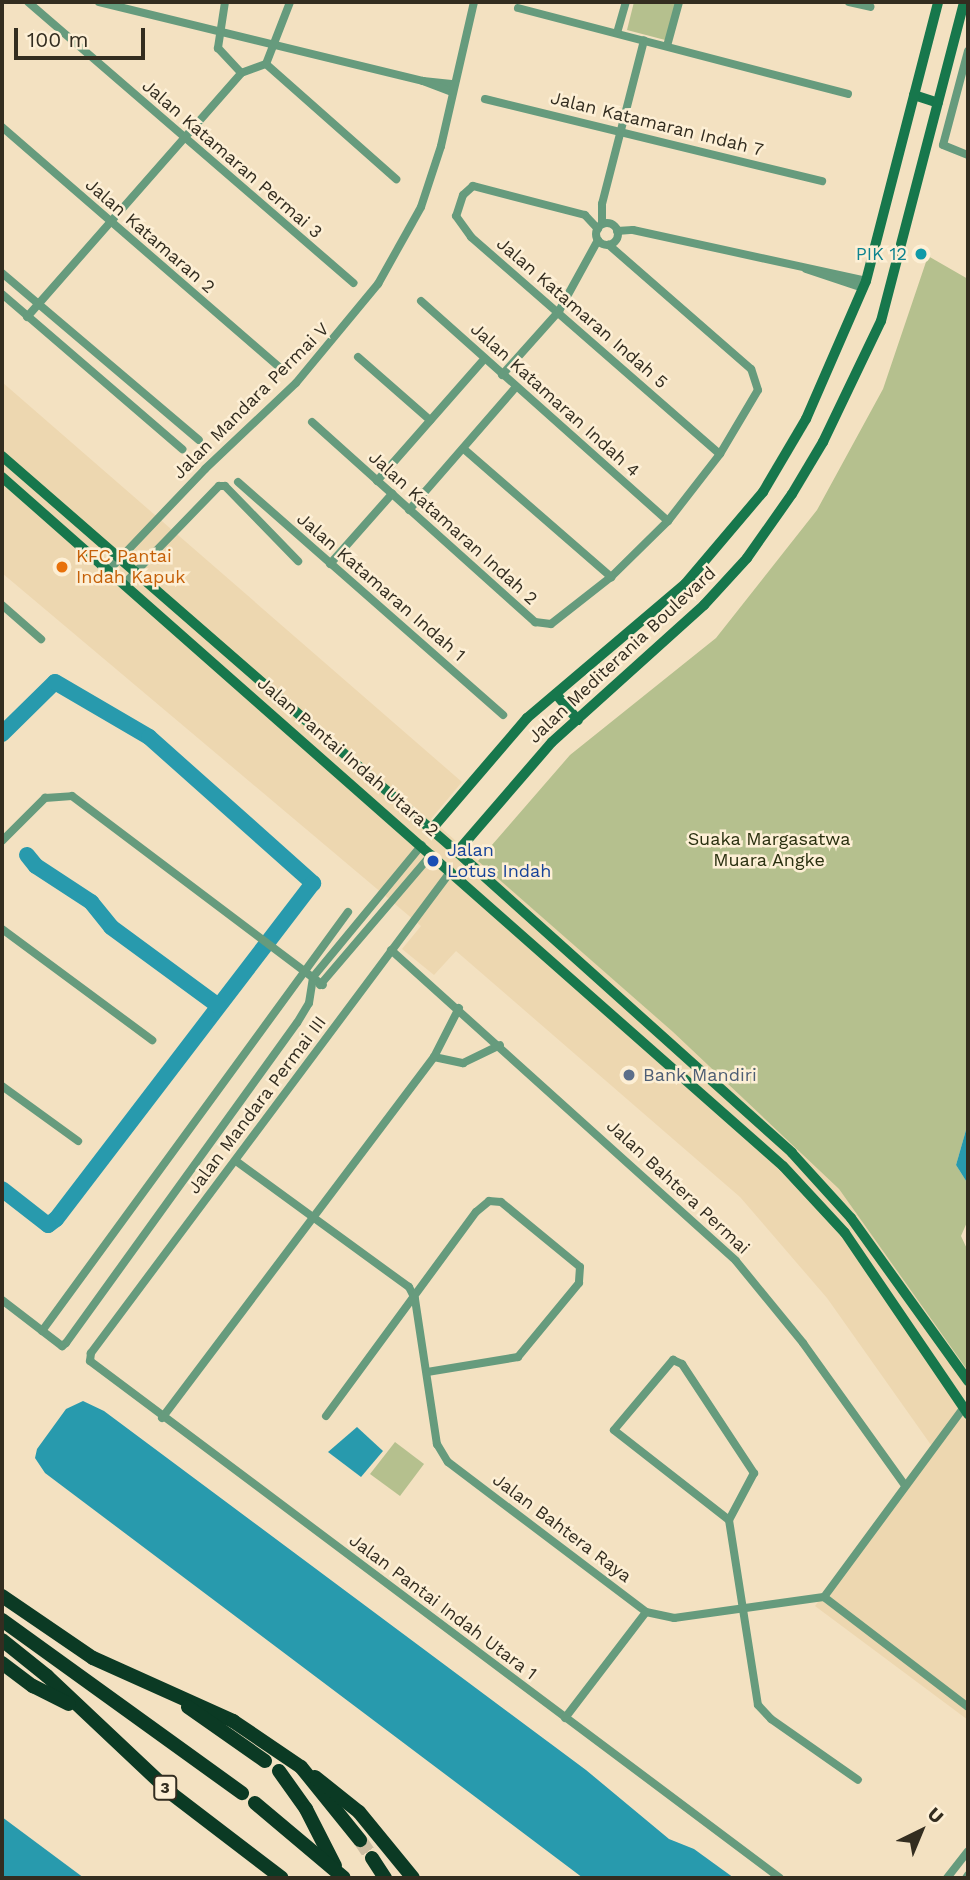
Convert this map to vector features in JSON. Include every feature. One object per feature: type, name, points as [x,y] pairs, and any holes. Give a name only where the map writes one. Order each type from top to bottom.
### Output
[{"type":"highway","points":[[2,1596],[64,1641],[233,1721],[301,1767],[359,1812],[413,1878]]},
{"type":"highway","points":[[2,1620],[242,1793]]},
{"type":"highway","name":"3","points":[[2,1640],[172,1794],[282,1878]]},
{"type":"highway","name":"3","points":[[2,1663],[33,1686],[80,1709]]},
{"type":"highway","points":[[161,1688],[265,1761]]},
{"type":"highway","points":[[301,1767],[360,1840]]},
{"type":"highway","points":[[279,1772],[306,1809],[343,1876]]},
{"type":"highway","points":[[255,1803],[343,1876]]},
{"type":"highway","points":[[372,1858],[385,1878]]},
{"type":"street","name":"Jalan Katamaran Permai 3","points":[[28,2],[353,283]]},
{"type":"street","points":[[99,2],[453,88]]},
{"type":"street","points":[[225,2],[218,30],[220,53],[241,73]]},
{"type":"street","points":[[27,317],[241,73],[266,64],[277,45],[290,2]]},
{"type":"street","name":"Jalan Mandara Permai V","points":[[108,571],[205,468],[296,383],[378,284],[421,207],[474,2]]},
{"type":"street","points":[[617,33],[626,2]]},
{"type":"street","points":[[667,46],[679,2]]},
{"type":"street","points":[[849,2],[870,7]]},
{"type":"street","name":"Jalan Mediterania Boulevard","points":[[431,830],[504,742],[685,584],[763,492],[806,419],[865,284],[938,2]]},
{"type":"street","name":"Jalan Mediterania Boulevard","points":[[457,852],[552,742],[704,605],[747,558],[823,442],[881,321],[964,2]]},
{"type":"street","points":[[518,8],[848,94]]},
{"type":"street","points":[[502,375],[559,311],[598,240],[602,204],[644,40]]},
{"type":"street","points":[[968,51],[965,75],[944,146],[968,155]]},
{"type":"street","points":[[266,64],[396,179]]},
{"type":"street","points":[[914,95],[938,103]]},
{"type":"street","name":"Jalan Katamaran Indah 7","points":[[485,99],[822,181]]},
{"type":"street","name":"Jalan Katamaran 2","points":[[2,127],[279,367]]},
{"type":"street","name":"Jalan Katamaran Indah 5","points":[[600,226],[585,215],[473,186],[458,206],[459,225],[720,454]]},
{"type":"street","points":[[600,226],[617,231],[633,230],[865,284]]},
{"type":"street","points":[[598,240],[609,245],[617,231]]},
{"type":"street","name":"Jalan Katamaran Indah 2","points":[[312,422],[543,626],[611,577],[668,521],[720,454],[756,397],[757,377],[609,245]]},
{"type":"street","points":[[2,273],[199,440]]},
{"type":"street","points":[[2,294],[182,449]]},
{"type":"street","name":"Jalan Katamaran Indah 4","points":[[421,301],[668,521]]},
{"type":"street","points":[[358,357],[430,420]]},
{"type":"street","points":[[377,481],[484,359]]},
{"type":"street","points":[[409,510],[465,450],[516,387]]},
{"type":"street","points":[[465,450],[611,577]]},
{"type":"street","name":"Jalan Pantai Indah Utara 2","points":[[2,456],[457,852],[792,1153],[851,1218],[968,1381]]},
{"type":"street","name":"Jalan Pantai Indah Utara 2","points":[[2,477],[432,853],[783,1166],[845,1233],[966,1410]]},
{"type":"street","name":"Jalan Katamaran Indah 1","points":[[238,482],[503,715]]},
{"type":"street","name":"Jalan Katamaran Indah 1","points":[[124,585],[219,486],[225,486],[298,561]]},
{"type":"street","points":[[330,564],[392,494]]},
{"type":"street","points":[[2,605],[41,639]]},
{"type":"street","points":[[556,694],[578,720]]},
{"type":"street","points":[[2,841],[45,798],[72,796],[250,928],[313,977],[318,986]]},
{"type":"street","points":[[2,1300],[63,1346],[297,1023],[318,986],[432,853],[426,839],[403,818],[402,806]]},
{"type":"street","points":[[313,977],[422,845]]},
{"type":"street","name":"Jalan Mandara Permai III","points":[[89,1359],[452,871]]},
{"type":"street","points":[[42,1331],[348,912]]},
{"type":"street","points":[[2,929],[152,1040]]},
{"type":"street","name":"Jalan Bahtera Permai","points":[[391,950],[459,1008],[736,1261],[803,1343],[904,1484]]},
{"type":"street","points":[[162,1418],[315,1219],[434,1057],[459,1008]]},
{"type":"street","points":[[434,1057],[463,1063],[500,1045]]},
{"type":"street","points":[[2,1086],[78,1141]]},
{"type":"street","points":[[236,1161],[409,1287],[415,1299]]},
{"type":"street","points":[[326,1416],[415,1299],[476,1212],[489,1201],[501,1202],[580,1267],[579,1283],[518,1357],[427,1372]]},
{"type":"street","name":"Jalan Bahtera Raya","points":[[415,1299],[437,1444],[448,1462],[646,1612],[674,1618],[743,1611],[824,1597]]},
{"type":"street","name":"Jalan Pantai Indah Utara 1","points":[[89,1359],[162,1418],[780,1878]]},
{"type":"street","points":[[729,1520],[614,1430],[673,1360],[682,1364],[754,1473],[729,1520],[762,1711],[858,1780]]},
{"type":"street","points":[[966,1410],[904,1484],[824,1597],[968,1707]]},
{"type":"street","points":[[565,1718],[646,1612]]},
{"type":"street","points":[[947,1878],[968,1851]]},
{"type":"shaded area","points":[[2,382],[462,782],[431,819],[673,1032],[839,1189],[968,1371],[968,1720],[815,1606],[931,1445],[827,1298],[740,1197],[456,951],[434,975],[402,949],[421,926],[2,573]]},
{"type":"green space","points":[[634,2],[679,2],[669,41],[627,30]]},
{"type":"green space","name":"Suaka Margasatwa Muara Angke","points":[[928,256],[968,279],[968,1123],[956,1165],[968,1184],[968,1220],[961,1236],[968,1251],[968,1371],[839,1189],[673,1032],[478,861],[570,755],[716,638],[817,510],[883,389]]},
{"type":"green space","points":[[395,1442],[424,1464],[400,1496],[370,1474]]},
{"type":"water","points":[[968,1123],[968,1184],[956,1165]]},
{"type":"water","points":[[83,1401],[104,1411],[586,1770],[669,1839],[694,1849],[734,1878],[583,1878],[45,1473],[35,1458],[37,1449],[66,1409]]},
{"type":"water","points":[[357,1427],[383,1451],[361,1477],[328,1452]]},
{"type":"water","points":[[2,1817],[84,1878],[2,1878]]},
{"type":"waterway","points":[[2,734],[55,682],[149,737],[313,883],[56,1219],[48,1225],[2,1189]]},
{"type":"waterway","points":[[27,855],[36,866],[91,902],[111,927],[217,1005]]},
{"type":"tunnel","points":[[360,1840],[372,1858]]},
{"type":"place","name":"PIK 12","points":[[921,254]]},
{"type":"place","name":"KFC Pantai Indah Kapuk","points":[[62,567]]},
{"type":"place","name":"Jalan Lotus Indah","points":[[433,861]]},
{"type":"place","name":"Bank Mandiri","points":[[629,1075]]}]
